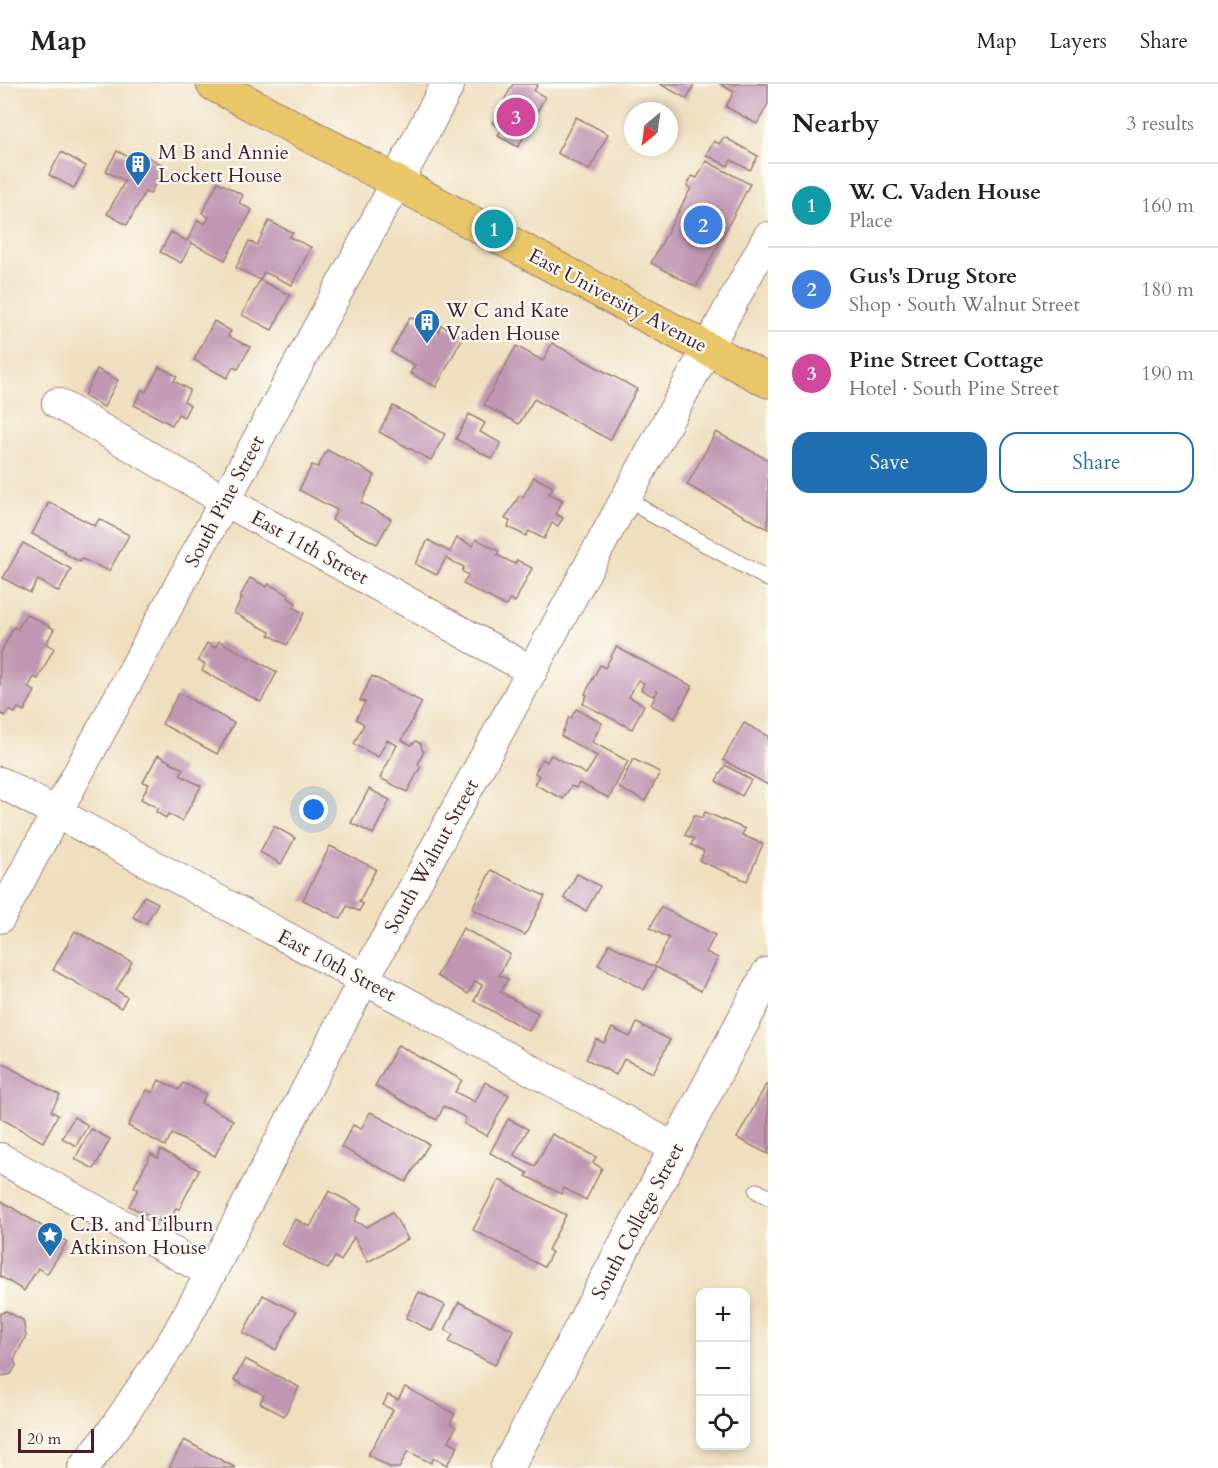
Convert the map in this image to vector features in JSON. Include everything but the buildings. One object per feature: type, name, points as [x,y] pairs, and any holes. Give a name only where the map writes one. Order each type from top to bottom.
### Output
[{"type":"main road","name":"East University Avenue","points":[[213,84],[768,381]]},
{"type":"street","name":"South Pine Street","points":[[0,918],[448,84]]},
{"type":"street","name":"South Walnut Street","points":[[88,1467],[173,1341],[211,1273],[364,979],[768,237]]},
{"type":"street","name":"East 11th Street","points":[[57,403],[224,500],[532,671]]},
{"type":"street","name":"East 10th Street","points":[[0,782],[675,1148]]},
{"type":"street","name":"South College Street","points":[[507,1468],[768,974]]},
{"type":"street","points":[[0,1158],[211,1273]]},
{"type":"lane","points":[[626,498],[768,579]]},
{"type":"place","name":"Pine Street Cottage","points":[[516,117]]},
{"type":"place","name":"M B and Annie Lockett House","points":[[138,187]]},
{"type":"place","name":"Gus's Drug Store","points":[[703,225]]},
{"type":"place","name":"W. C. Vaden House","points":[[494,229]]},
{"type":"place","name":"W C and Kate Vaden House","points":[[427,345]]},
{"type":"place","name":"C.B. and Lilburn Atkinson House","points":[[50,1258]]}]
